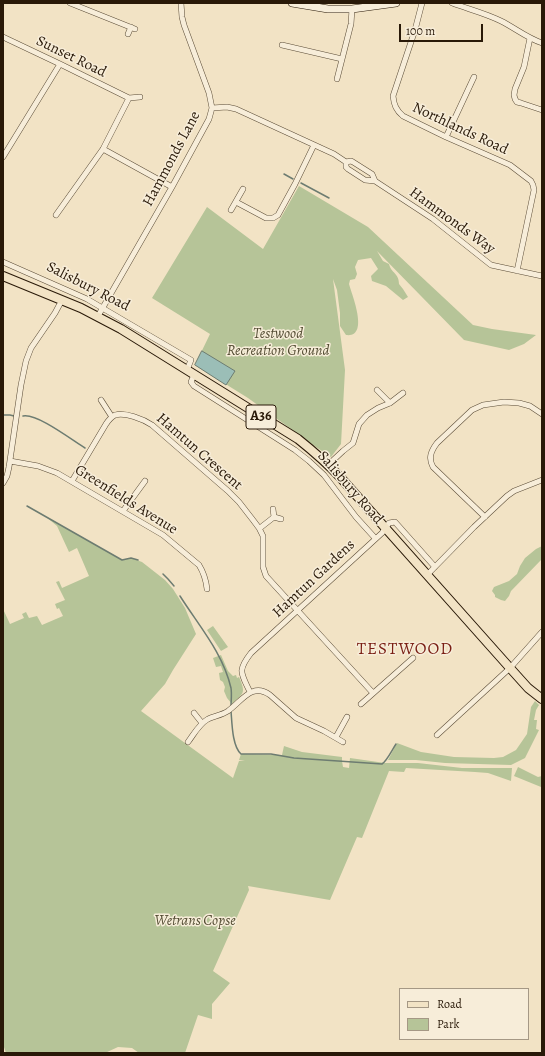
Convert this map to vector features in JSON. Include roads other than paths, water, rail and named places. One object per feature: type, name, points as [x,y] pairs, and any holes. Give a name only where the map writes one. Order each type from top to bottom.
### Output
[{"type":"main road","name":"Salisbury Road","points":[[3,276],[98,316],[310,448],[329,464],[528,688],[541,697]]},
{"type":"street","points":[[70,3],[133,28],[128,34]]},
{"type":"street","name":"Hammonds Lane","points":[[98,316],[172,187],[209,119],[212,108],[205,82],[184,25],[181,3]]},
{"type":"street","points":[[292,3],[352,9],[396,3]]},
{"type":"street","name":"Northlands Road","points":[[422,3],[394,96],[394,102],[398,112],[403,116],[510,166],[531,181],[534,190],[517,271]]},
{"type":"street","points":[[452,3],[489,15],[530,38],[542,42]]},
{"type":"street","points":[[337,79],[351,24],[352,9]]},
{"type":"street","name":"Sunset Road","points":[[3,37],[129,98]]},
{"type":"street","points":[[530,38],[524,66],[514,95],[515,99],[521,104],[542,110]]},
{"type":"street","points":[[282,45],[342,59]]},
{"type":"street","points":[[4,154],[60,64]]},
{"type":"street","points":[[446,137],[474,77]]},
{"type":"street","points":[[56,215],[103,149],[129,98],[140,97]]},
{"type":"street","name":"Hammonds Way","points":[[212,108],[227,107],[236,109],[314,144],[346,162],[351,161],[372,174],[375,181]]},
{"type":"street","points":[[236,202],[266,218],[273,218],[278,215],[314,144]]},
{"type":"street","points":[[103,149],[172,187]]},
{"type":"street","name":"Hammonds Way","points":[[346,162],[346,167],[348,169],[365,180],[375,181],[433,220],[487,263],[496,267],[542,276]]},
{"type":"street","points":[[231,210],[243,189]]},
{"type":"street","name":"Salisbury Road","points":[[3,262],[87,299],[191,360],[191,382],[194,386],[295,450],[317,468],[356,517],[376,538]]},
{"type":"street","points":[[3,483],[8,472],[26,361],[31,348],[62,300]]},
{"type":"street","points":[[377,390],[390,403]]},
{"type":"street","points":[[329,464],[354,443],[359,424],[367,415],[390,403],[403,393]]},
{"type":"street","points":[[72,481],[106,424],[112,417],[101,400]]},
{"type":"street","points":[[485,517],[434,467],[430,459],[433,449],[437,443],[472,410],[483,405],[504,402],[519,402],[530,406],[542,414]]},
{"type":"street","name":"Hamtun Crescent","points":[[112,417],[119,415],[130,416],[141,419],[152,425],[228,491],[260,528]]},
{"type":"street","name":"Greenfields Avenue","points":[[10,461],[41,466],[57,473],[166,537],[201,568],[206,581],[206,589]]},
{"type":"street","points":[[427,575],[462,539],[511,493],[542,480]]},
{"type":"street","points":[[123,511],[145,481]]},
{"type":"street","points":[[273,509],[274,517]]},
{"type":"street","points":[[274,517],[260,528],[263,536],[263,567],[265,574],[373,693]]},
{"type":"street","points":[[274,517],[281,519]]},
{"type":"street","name":"Salisbury Road","points":[[386,528],[389,523],[395,522],[435,567]]},
{"type":"street","name":"Hamtun Gardens","points":[[250,692],[241,670],[247,659],[259,646],[386,528]]},
{"type":"street","points":[[437,735],[510,668],[542,632]]},
{"type":"street","points":[[361,704],[413,658]]},
{"type":"street","points":[[188,742],[202,723],[228,711],[250,692],[260,691],[267,692],[296,718],[336,737],[343,742]]},
{"type":"street","points":[[194,713],[202,723]]},
{"type":"street","points":[[336,737],[348,716]]},
{"type":"water","points":[[202,351],[235,371],[226,385],[195,365]]},
{"type":"waterway","points":[[284,174],[293,179]]},
{"type":"waterway","points":[[301,183],[329,198]]},
{"type":"waterway","points":[[3,415],[14,416]]},
{"type":"waterway","points":[[23,416],[29,416],[45,423],[85,448]]},
{"type":"waterway","points":[[27,506],[122,560],[131,558],[138,560]]},
{"type":"waterway","points":[[163,574],[174,586]]},
{"type":"waterway","points":[[180,596],[210,640],[222,663],[231,688],[231,707]]},
{"type":"waterway","points":[[231,711],[234,740],[241,754],[271,754],[294,758],[382,764],[388,758],[396,744]]},
{"type":"district","name":"TESTWOOD","points":[[405,650]]},
{"type":"park label","name":"Testwood Recreation Ground","points":[[278,342]]},
{"type":"park label","name":"Wetrans Copse","points":[[195,921]]}]
